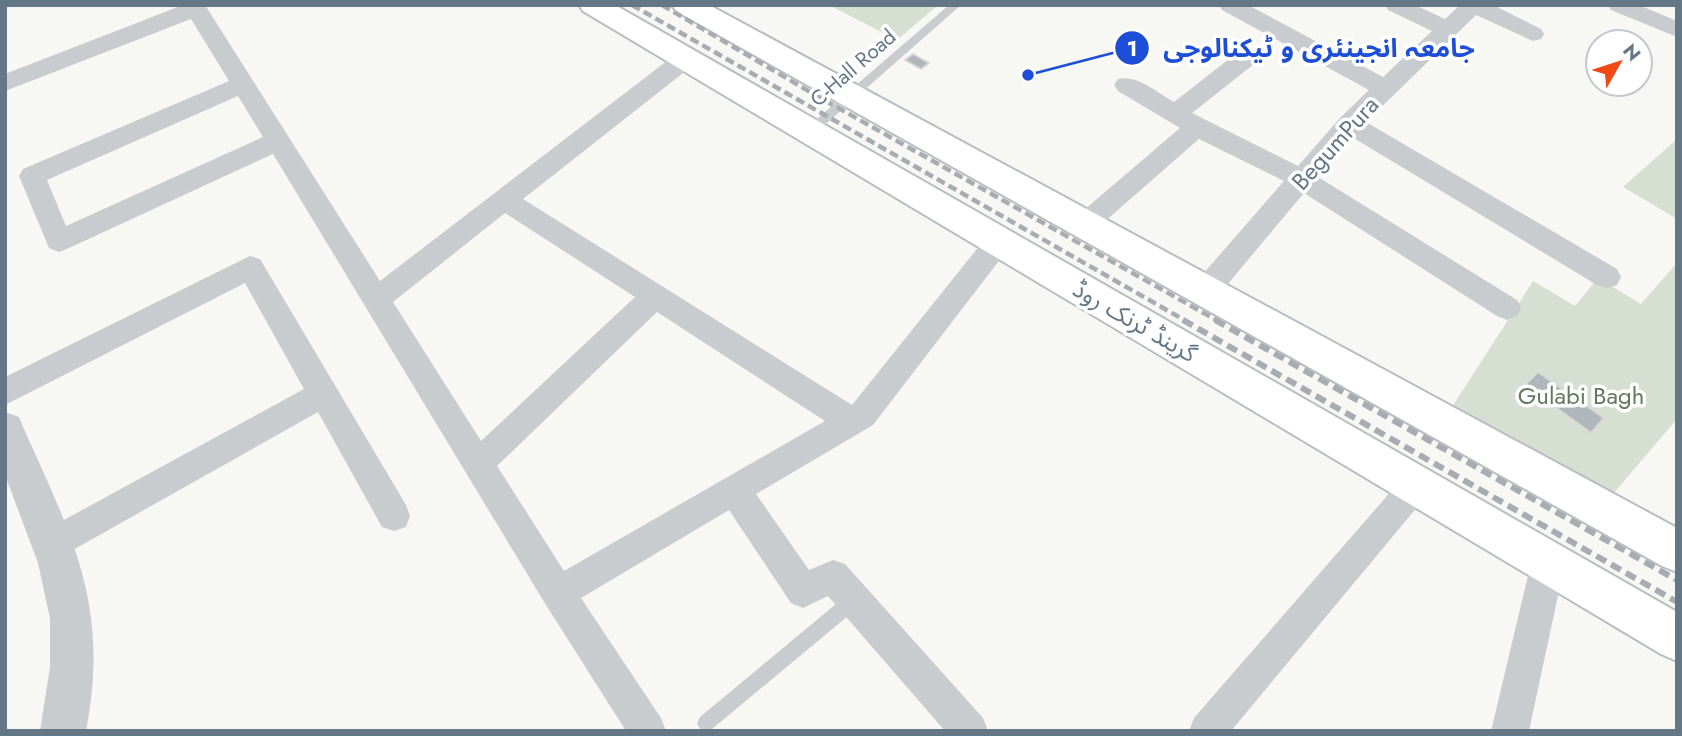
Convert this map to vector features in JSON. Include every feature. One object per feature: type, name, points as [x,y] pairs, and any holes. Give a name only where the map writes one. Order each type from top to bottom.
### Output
[{"type":"main road","name":"گرینڈ ٹرنک روڈ","points":[[593,5],[1677,638]]},
{"type":"main road","points":[[686,5],[1677,551]]},
{"type":"street","points":[[1230,5],[1385,89]]},
{"type":"street","points":[[1396,5],[1448,29]]},
{"type":"street","points":[[1474,5],[1533,34]]},
{"type":"street","name":"BegumPura","points":[[1206,290],[1349,124],[1474,5]]},
{"type":"street","points":[[1619,5],[1677,30]]},
{"type":"street","points":[[5,83],[195,7],[240,85],[558,593],[648,731]]},
{"type":"street","points":[[1086,223],[1246,58]]},
{"type":"street","points":[[375,300],[684,60]]},
{"type":"street","points":[[240,85],[32,176],[58,241],[276,142]]},
{"type":"street","points":[[1126,85],[1186,120],[1302,180],[1507,308]]},
{"type":"street","points":[[1349,124],[1606,277]]},
{"type":"street","points":[[505,200],[851,421]]},
{"type":"street","points":[[558,593],[862,415],[998,242]]},
{"type":"street","points":[[5,392],[250,267],[394,516]]},
{"type":"street","points":[[478,464],[654,296]]},
{"type":"street","points":[[52,544],[324,393]]},
{"type":"street","points":[[5,429],[52,544],[65,585],[74,643],[69,700],[63,731]]},
{"type":"street","points":[[1207,731],[1416,484]]},
{"type":"street","points":[[734,489],[803,591],[833,576],[970,731]]},
{"type":"street","points":[[1510,731],[1548,563]]},
{"type":"lane","name":"C-Hall Road","points":[[808,132],[956,5]]},
{"type":"lane","points":[[706,723],[854,600]]},
{"type":"green space","points":[[829,5],[938,5],[897,40]]},
{"type":"green space","points":[[1677,139],[1677,219],[1623,187]]},
{"type":"green space","name":"Gulabi Bagh","points":[[1677,263],[1677,419],[1601,508],[1443,421],[1533,281],[1575,306],[1598,278],[1641,304]]},
{"type":"building","points":[[913,54],[929,63],[921,69],[905,60]]},
{"type":"building","points":[[1538,372],[1604,418],[1591,433],[1525,385]]},
{"type":"railway","points":[[632,5],[1186,321]]},
{"type":"railway","points":[[662,5],[817,96],[1218,321]]},
{"type":"railway","points":[[1183,320],[1677,602]]},
{"type":"railway","points":[[1215,320],[1677,580]]},
{"type":"place","name":"جامعہ انجینئری و ٹیکنالوجی","points":[[1028,75]]}]
